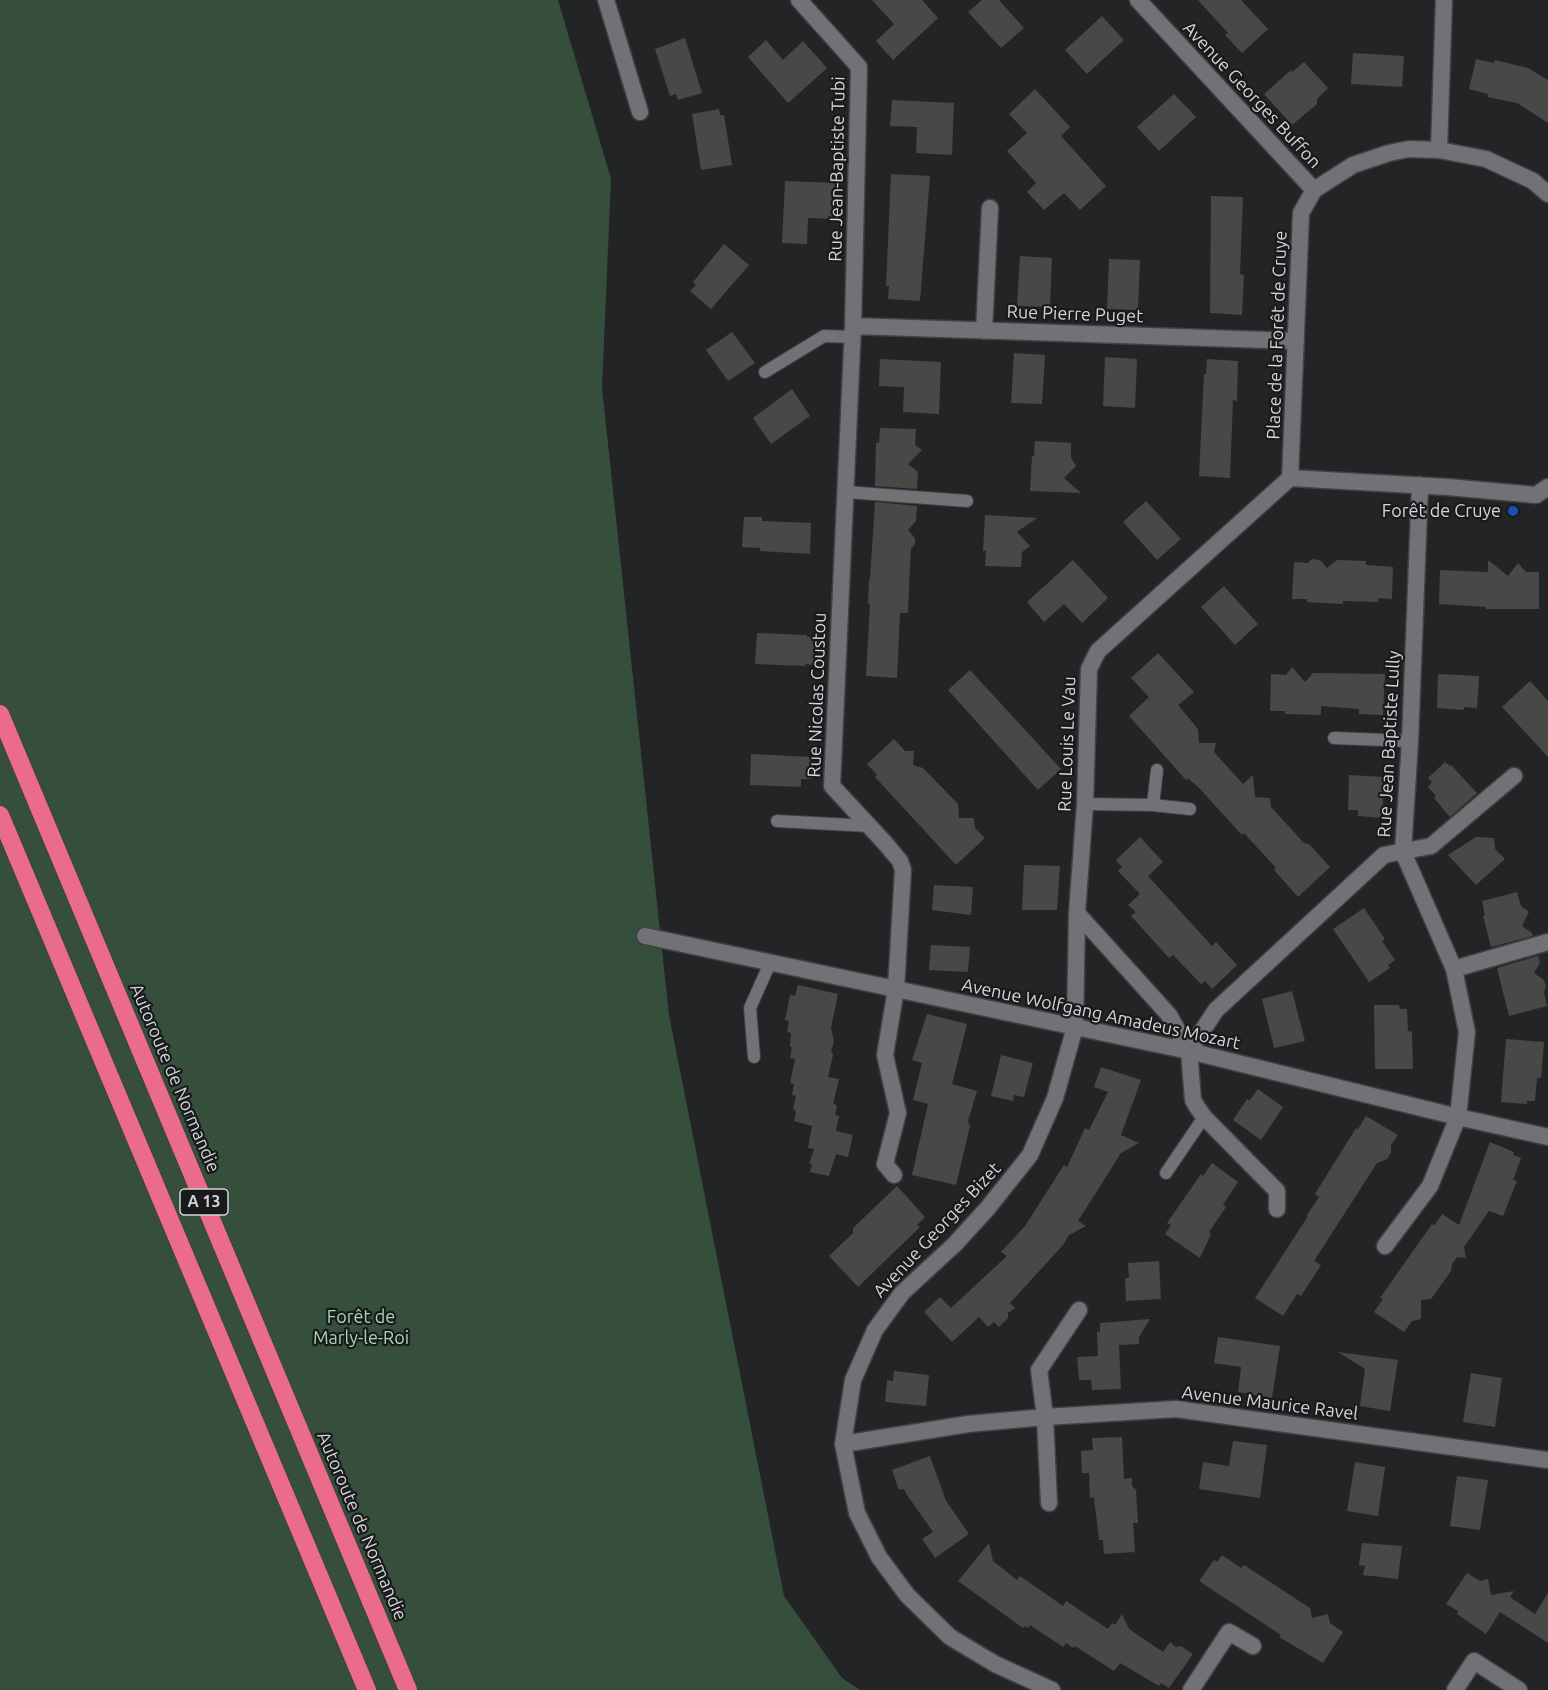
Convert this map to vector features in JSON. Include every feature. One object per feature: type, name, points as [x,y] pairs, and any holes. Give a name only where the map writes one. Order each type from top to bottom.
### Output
[{"type":"highway","name":"Autoroute de Normandie","points":[[0,714],[408,1690]]},
{"type":"highway","name":"A 13","points":[[0,815],[367,1690]]},
{"type":"street","points":[[606,0],[640,112]]},
{"type":"street","name":"Rue Jean-Baptiste Tubi","points":[[799,0],[859,67],[852,332]]},
{"type":"street","name":"Avenue Georges Buffon","points":[[1138,0],[1314,190]]},
{"type":"street","points":[[1439,150],[1444,0]]},
{"type":"street","points":[[1314,190],[1353,165],[1389,153],[1408,150],[1439,150],[1486,159],[1533,181],[1548,195]]},
{"type":"street","name":"Place de la Forêt de Cruye","points":[[1290,478],[1302,213],[1314,190]]},
{"type":"street","points":[[984,331],[990,208]]},
{"type":"street","name":"Rue Pierre Puget","points":[[852,332],[984,331],[1296,341]]},
{"type":"street","name":"Rue Nicolas Coustou","points":[[852,332],[832,786],[900,861],[903,870],[896,989],[885,1055],[897,1113],[885,1164],[894,1175]]},
{"type":"street","points":[[1290,478],[1420,485],[1536,495],[1548,486]]},
{"type":"street","name":"Rue Louis Le Vau","points":[[1074,1027],[1089,669],[1098,651],[1290,478]]},
{"type":"street","name":"Rue Jean Baptiste Lully","points":[[1190,1051],[1216,1010],[1384,855],[1403,852],[1410,741],[1420,485]]},
{"type":"street","points":[[1385,1246],[1430,1186],[1458,1117],[1467,1032],[1454,969],[1403,852],[1431,846],[1514,776]]},
{"type":"street","points":[[1077,913],[1169,1015],[1190,1051],[1193,1100],[1204,1117],[1277,1191],[1277,1209]]},
{"type":"street","name":"Avenue Wolfgang Amadeus Mozart","points":[[645,936],[1190,1051],[1548,1137]]},
{"type":"street","points":[[1454,969],[1548,942]]},
{"type":"street","name":"Avenue Georges Bizet","points":[[1052,1690],[995,1664],[950,1637],[907,1594],[879,1557],[857,1513],[843,1444],[854,1380],[875,1330],[902,1293],[955,1244],[987,1209],[1030,1155],[1055,1098],[1074,1027]]},
{"type":"street","points":[[1049,1503],[1045,1417],[1039,1370],[1079,1310]]},
{"type":"street","name":"Avenue Maurice Ravel","points":[[843,1444],[968,1424],[1176,1409],[1548,1461]]},
{"type":"street","points":[[1191,1690],[1229,1632],[1253,1646]]},
{"type":"street","points":[[1455,1690],[1474,1661],[1519,1690]]},
{"type":"lane","points":[[765,372],[824,336],[852,332]]},
{"type":"lane","points":[[846,492],[967,501]]},
{"type":"lane","points":[[1334,738],[1410,741]]},
{"type":"lane","points":[[1153,805],[1157,770]]},
{"type":"lane","points":[[1085,804],[1153,805],[1190,809]]},
{"type":"lane","points":[[777,821],[869,826]]},
{"type":"lane","points":[[754,1057],[750,1008],[770,963]]},
{"type":"lane","points":[[1167,1173],[1204,1117]]},
{"type":"green space","name":"Forêt de Marly-le-Roi","points":[[0,0],[558,0],[611,179],[602,388],[669,1015],[784,1596],[842,1678],[860,1690],[0,1690]]},
{"type":"building","points":[[872,0],[922,0],[938,18],[893,60],[876,41],[894,24]]},
{"type":"building","points":[[982,0],[999,0],[1024,28],[1001,48],[968,12]]},
{"type":"building","points":[[1198,0],[1241,0],[1268,29],[1242,53],[1225,35],[1228,33]]},
{"type":"building","points":[[1102,16],[1124,40],[1087,74],[1065,50]]},
{"type":"building","points":[[685,38],[702,93],[678,100],[676,94],[670,96],[655,49]]},
{"type":"building","points":[[766,40],[783,60],[803,41],[827,68],[788,103],[748,57]]},
{"type":"building","points":[[1353,53],[1404,56],[1402,87],[1351,84]]},
{"type":"building","points":[[1476,59],[1494,63],[1495,60],[1528,68],[1548,80],[1548,123],[1517,103],[1488,97],[1488,94],[1469,89]]},
{"type":"building","points":[[1304,62],[1328,88],[1317,99],[1317,104],[1292,125],[1264,94],[1291,70],[1292,72]]},
{"type":"building","points":[[1035,89],[1070,127],[1061,136],[1106,186],[1080,210],[1064,193],[1044,210],[1027,192],[1036,183],[1007,151],[1027,133],[1009,114]]},
{"type":"building","points":[[1174,94],[1196,117],[1159,151],[1137,127]]},
{"type":"building","points":[[892,100],[954,103],[952,155],[916,153],[917,127],[890,126]]},
{"type":"building","points":[[719,109],[720,115],[724,115],[732,165],[701,170],[692,114]]},
{"type":"building","points":[[891,174],[930,176],[920,301],[888,299],[889,286],[886,286]]},
{"type":"building","points":[[785,181],[837,183],[835,219],[808,218],[807,244],[782,243]]},
{"type":"building","points":[[1211,196],[1243,197],[1240,274],[1244,275],[1242,315],[1210,313]]},
{"type":"building","points":[[724,244],[749,265],[711,309],[690,291],[696,285],[693,282]]},
{"type":"building","points":[[1020,256],[1052,258],[1050,307],[1017,306]]},
{"type":"building","points":[[1109,259],[1140,260],[1138,310],[1107,309]]},
{"type":"building","points":[[732,332],[755,363],[728,381],[706,350]]},
{"type":"building","points":[[1014,353],[1045,355],[1042,404],[1011,403]]},
{"type":"building","points":[[1105,357],[1137,359],[1135,408],[1103,406]]},
{"type":"building","points":[[880,359],[941,362],[939,414],[903,412],[904,387],[879,386]]},
{"type":"building","points":[[1207,359],[1238,361],[1237,401],[1233,400],[1230,478],[1199,476],[1204,374],[1206,374]]},
{"type":"building","points":[[792,389],[810,416],[771,444],[753,418]]},
{"type":"building","points":[[880,428],[916,429],[915,445],[922,450],[908,464],[918,472],[917,489],[875,486],[876,443],[879,443]]},
{"type":"building","points":[[1035,441],[1071,443],[1071,458],[1076,466],[1064,478],[1081,493],[1030,491]]},
{"type":"building","points":[[1146,501],[1181,539],[1157,560],[1123,522]]},
{"type":"building","points":[[875,502],[917,506],[916,521],[908,530],[915,538],[915,544],[911,549],[908,613],[900,613],[897,678],[866,676],[869,579]]},
{"type":"building","points":[[985,515],[1037,518],[1017,532],[1030,546],[1022,552],[1021,567],[985,566],[986,550],[983,551]]},
{"type":"building","points":[[744,517],[762,517],[762,521],[811,523],[810,554],[760,551],[760,548],[742,547]]},
{"type":"building","points":[[1312,559],[1320,560],[1327,568],[1337,560],[1366,561],[1366,565],[1393,567],[1392,599],[1378,598],[1378,602],[1343,601],[1343,604],[1292,599],[1294,562],[1308,563]]},
{"type":"building","points":[[1073,560],[1108,598],[1082,623],[1064,604],[1044,622],[1027,602]]},
{"type":"building","points":[[1488,560],[1508,576],[1518,563],[1526,572],[1539,572],[1539,609],[1486,609],[1486,607],[1439,604],[1440,570],[1488,572]]},
{"type":"building","points":[[1224,586],[1258,624],[1235,645],[1201,607]]},
{"type":"building","points":[[757,633],[816,637],[814,665],[755,664]]},
{"type":"building","points":[[1158,653],[1194,692],[1178,705],[1198,729],[1199,743],[1216,743],[1214,752],[1243,784],[1253,775],[1255,797],[1270,798],[1271,807],[1330,867],[1298,897],[1274,870],[1276,868],[1244,833],[1242,835],[1199,788],[1188,778],[1186,780],[1129,716],[1149,697],[1131,678]]},
{"type":"building","points":[[1292,667],[1305,682],[1313,673],[1385,674],[1383,715],[1359,714],[1359,709],[1321,706],[1321,715],[1285,714],[1285,711],[1270,711],[1271,674],[1286,675]]},
{"type":"building","points":[[970,670],[1061,769],[1038,790],[948,690]]},
{"type":"building","points":[[1438,674],[1479,676],[1477,708],[1464,707],[1464,710],[1437,708]]},
{"type":"building","points":[[1530,681],[1548,701],[1548,757],[1502,707]]},
{"type":"building","points":[[894,739],[905,751],[914,751],[913,765],[923,768],[958,804],[959,818],[974,818],[975,828],[985,838],[956,865],[875,777],[877,775],[867,764]]},
{"type":"building","points":[[751,754],[812,757],[812,779],[801,779],[801,787],[750,785]]},
{"type":"building","points":[[1445,762],[1451,765],[1477,793],[1450,817],[1428,787],[1432,782],[1428,778]]},
{"type":"building","points":[[1349,775],[1384,777],[1382,818],[1358,816],[1358,810],[1348,810]]},
{"type":"building","points":[[1140,837],[1163,862],[1148,876],[1212,946],[1216,942],[1237,965],[1212,989],[1205,981],[1201,984],[1173,955],[1169,958],[1131,916],[1136,912],[1128,905],[1140,894],[1118,871],[1122,867],[1116,860]]},
{"type":"building","points":[[1476,837],[1494,838],[1495,849],[1505,859],[1476,885],[1448,855]]},
{"type":"building","points":[[1024,865],[1060,866],[1057,910],[1022,910]]},
{"type":"building","points":[[934,885],[973,887],[971,915],[932,910]]},
{"type":"building","points":[[1517,892],[1521,906],[1529,912],[1522,926],[1533,936],[1491,947],[1483,916],[1485,915],[1482,901]]},
{"type":"building","points":[[1364,908],[1385,939],[1382,941],[1395,960],[1388,965],[1390,968],[1369,982],[1333,929]]},
{"type":"building","points":[[931,945],[970,947],[968,972],[929,970]]},
{"type":"building","points":[[1538,956],[1540,963],[1534,973],[1544,980],[1547,1006],[1509,1016],[1497,968]]},
{"type":"building","points":[[798,985],[838,994],[831,1028],[834,1042],[828,1077],[839,1079],[833,1104],[837,1105],[835,1115],[839,1116],[836,1131],[853,1135],[848,1157],[836,1154],[829,1176],[810,1172],[812,1164],[809,1164],[814,1149],[808,1148],[812,1126],[794,1121],[796,1112],[793,1108],[796,1096],[792,1095],[794,1084],[790,1083],[795,1059],[790,1058],[791,1033],[787,1032],[789,1021],[785,1020],[790,995],[795,996]]},
{"type":"building","points":[[1292,991],[1305,1041],[1274,1048],[1262,999]]},
{"type":"building","points":[[1374,1005],[1399,1005],[1400,1009],[1407,1009],[1408,1031],[1412,1032],[1413,1069],[1375,1069]]},
{"type":"building","points":[[927,1014],[967,1024],[952,1084],[977,1091],[968,1121],[970,1126],[956,1185],[912,1175],[928,1104],[913,1100],[922,1063],[912,1060]]},
{"type":"building","points":[[1506,1039],[1544,1042],[1541,1078],[1537,1078],[1535,1101],[1527,1101],[1527,1104],[1501,1102]]},
{"type":"building","points":[[1001,1055],[1033,1063],[1024,1097],[1014,1095],[1013,1101],[991,1096]]},
{"type":"building","points":[[1101,1067],[1141,1080],[1121,1135],[1139,1143],[1121,1153],[1078,1221],[1086,1226],[1069,1235],[1063,1245],[1010,1303],[1015,1308],[1008,1313],[1008,1318],[999,1327],[994,1322],[988,1327],[979,1317],[952,1342],[924,1312],[940,1297],[951,1308],[1007,1256],[1001,1252],[1025,1226],[1064,1165],[1067,1167],[1085,1128],[1089,1130],[1108,1092],[1094,1087]]},
{"type":"building","points":[[1258,1089],[1283,1107],[1261,1140],[1233,1120],[1247,1099],[1249,1101]]},
{"type":"building","points":[[1366,1116],[1398,1135],[1391,1145],[1391,1153],[1387,1159],[1377,1163],[1314,1261],[1321,1265],[1301,1296],[1297,1294],[1283,1316],[1255,1298],[1319,1197],[1315,1194],[1356,1128],[1358,1129]]},
{"type":"building","points":[[1490,1142],[1514,1152],[1513,1155],[1521,1158],[1513,1180],[1517,1181],[1503,1216],[1489,1211],[1464,1247],[1466,1258],[1457,1257],[1452,1264],[1451,1271],[1431,1299],[1421,1300],[1421,1319],[1412,1321],[1404,1332],[1374,1312],[1383,1299],[1380,1298],[1432,1224],[1434,1226],[1442,1214],[1459,1225]]},
{"type":"building","points":[[1212,1163],[1238,1182],[1223,1205],[1226,1207],[1209,1232],[1211,1234],[1200,1258],[1165,1234],[1171,1225],[1167,1223],[1201,1174],[1203,1176]]},
{"type":"building","points":[[897,1186],[925,1217],[917,1225],[920,1227],[858,1287],[829,1256],[853,1233],[853,1228]]},
{"type":"building","points":[[1159,1261],[1161,1299],[1126,1301],[1125,1278],[1129,1278],[1128,1263]]},
{"type":"building","points":[[1150,1319],[1139,1337],[1139,1344],[1119,1345],[1121,1389],[1092,1390],[1091,1380],[1079,1380],[1077,1357],[1098,1356],[1097,1332],[1100,1332],[1100,1323]]},
{"type":"building","points":[[1218,1337],[1280,1346],[1272,1398],[1238,1392],[1241,1367],[1214,1363]]},
{"type":"building","points":[[1338,1352],[1398,1360],[1390,1411],[1360,1406],[1365,1369]]},
{"type":"building","points":[[894,1371],[929,1375],[926,1406],[885,1402],[887,1380],[893,1381]]},
{"type":"building","points":[[1471,1373],[1502,1378],[1495,1427],[1463,1422]]},
{"type":"building","points":[[1122,1437],[1124,1479],[1132,1478],[1132,1486],[1136,1490],[1138,1523],[1133,1523],[1135,1552],[1104,1554],[1103,1540],[1099,1540],[1094,1497],[1090,1498],[1089,1473],[1082,1473],[1081,1451],[1093,1450],[1092,1438]]},
{"type":"building","points":[[1233,1441],[1267,1445],[1260,1498],[1199,1489],[1203,1462],[1229,1466]]},
{"type":"building","points":[[930,1456],[946,1501],[969,1534],[935,1558],[922,1539],[933,1532],[904,1489],[899,1490],[892,1470]]},
{"type":"building","points":[[1355,1462],[1385,1467],[1378,1516],[1347,1511]]},
{"type":"building","points":[[1457,1476],[1488,1480],[1480,1530],[1450,1526]]},
{"type":"building","points":[[989,1543],[993,1561],[1017,1580],[1020,1576],[1063,1606],[1066,1601],[1108,1629],[1112,1623],[1115,1625],[1122,1614],[1129,1629],[1163,1652],[1170,1642],[1193,1654],[1169,1688],[1161,1683],[1159,1686],[1120,1663],[1114,1671],[1075,1646],[1073,1648],[1066,1643],[1063,1647],[1030,1625],[1028,1628],[1025,1626],[1023,1628],[958,1581]]},
{"type":"building","points":[[1362,1543],[1402,1546],[1398,1579],[1363,1575],[1365,1566],[1359,1565]]},
{"type":"building","points":[[1222,1555],[1241,1568],[1244,1565],[1310,1608],[1312,1618],[1328,1614],[1330,1623],[1343,1632],[1323,1663],[1279,1637],[1281,1635],[1199,1581],[1214,1560],[1217,1562]]},
{"type":"building","points":[[1467,1573],[1480,1581],[1488,1579],[1491,1595],[1514,1591],[1510,1597],[1535,1614],[1548,1593],[1548,1643],[1500,1612],[1486,1634],[1457,1614],[1458,1611],[1446,1604]]},
{"type":"place","name":"Forêt de Cruye","points":[[1513,511]]}]
